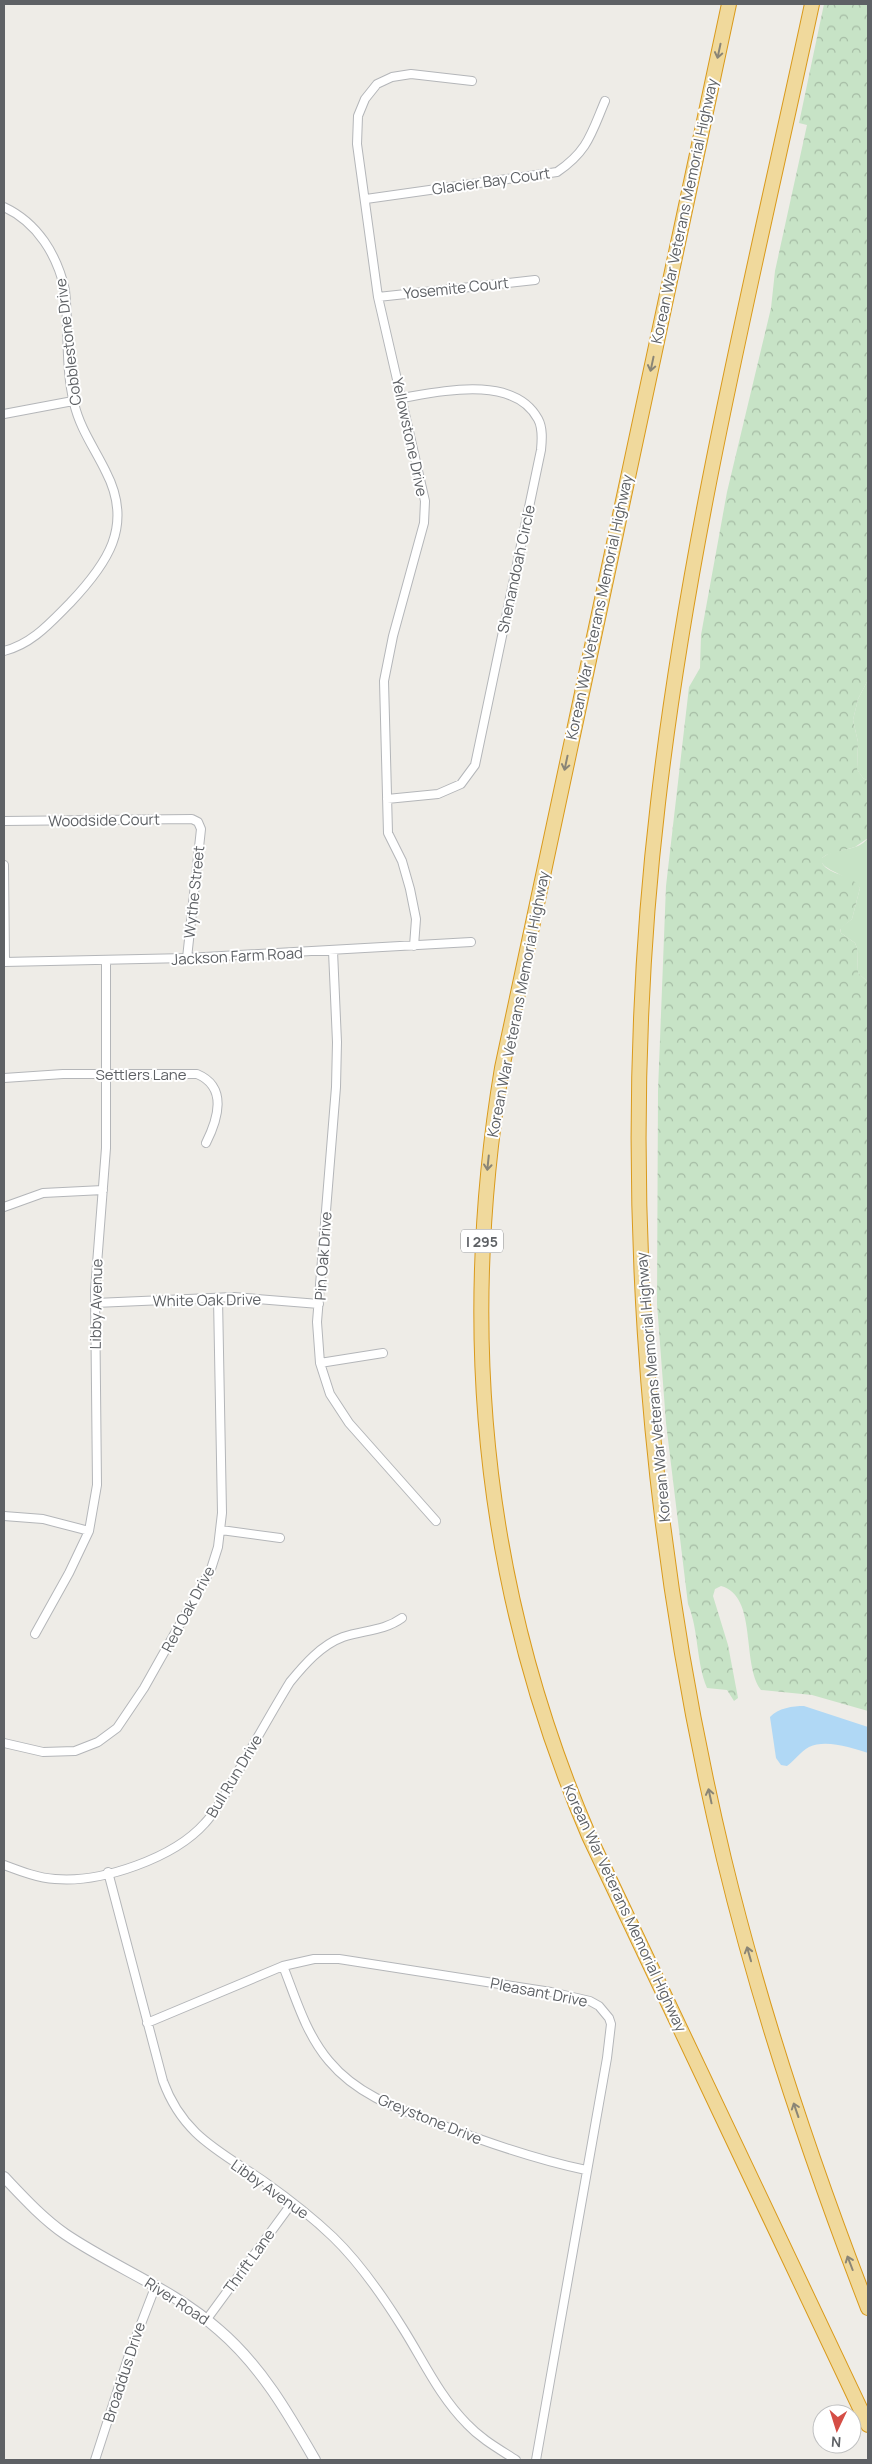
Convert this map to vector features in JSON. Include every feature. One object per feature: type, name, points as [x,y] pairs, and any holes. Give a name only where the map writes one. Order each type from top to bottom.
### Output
[{"type":"highway","name":"Korean War Veterans Memorial Highway","points":[[729,4],[502,1068],[490,1144],[481,1248],[482,1384],[493,1494],[506,1569],[533,1679],[566,1781],[588,1836],[868,2426]]},
{"type":"highway","name":"Korean War Veterans Memorial Highway","points":[[812,4],[696,548],[670,703],[657,809],[645,959],[638,1187],[649,1377],[658,1473],[672,1589],[708,1786],[724,1857],[772,2035],[826,2198],[868,2308]]},
{"type":"street","name":"Yellowstone Drive","points":[[414,946],[416,920],[402,861],[388,833],[384,681],[424,523],[424,501],[378,297],[357,144],[358,116],[365,99],[377,84],[392,76],[411,74],[472,81]]},
{"type":"street","name":"Glacier Bay Court","points":[[366,199],[557,172],[574,161],[585,147],[605,100]]},
{"type":"street","name":"Cobblestone Drive","points":[[4,207],[20,217],[42,237],[50,248],[62,275],[66,299],[73,401],[82,428],[106,471],[115,496],[117,516],[112,545],[98,572],[47,627],[21,646],[4,651]]},
{"type":"street","name":"Yosemite Court","points":[[378,297],[535,280]]},
{"type":"street","name":"Shenandoah Circle","points":[[387,799],[438,794],[461,784],[475,765],[542,443],[539,420],[526,404],[499,390],[441,391],[402,398]]},
{"type":"street","points":[[4,414],[73,401]]},
{"type":"street","name":"Woodside Court","points":[[4,821],[192,819],[200,826]]},
{"type":"street","name":"Wythe Street","points":[[187,958],[200,826]]},
{"type":"street","points":[[4,865],[4,962]]},
{"type":"street","name":"Jackson Farm Road","points":[[4,962],[187,958],[471,942]]},
{"type":"street","name":"Pin Oak Drive","points":[[333,951],[336,1087],[319,1304],[318,1344],[320,1363],[330,1394],[348,1423],[436,1521]]},
{"type":"street","name":"Libby Avenue","points":[[35,1634],[69,1574],[89,1531],[94,1511],[98,1458],[95,1303],[103,1190],[107,1074],[106,961]]},
{"type":"street","name":"Settlers Lane","points":[[4,1078],[18,1075],[197,1074],[208,1080],[216,1091],[219,1109],[206,1143]]},
{"type":"street","points":[[4,1207],[43,1193],[62,1190],[103,1190]]},
{"type":"street","name":"White Oak Drive","points":[[95,1303],[218,1298],[319,1304]]},
{"type":"street","name":"Red Oak Drive","points":[[4,1743],[44,1752],[75,1751],[98,1742],[117,1728],[144,1688],[211,1569],[221,1530],[218,1298]]},
{"type":"street","points":[[320,1363],[383,1353]]},
{"type":"street","points":[[4,1516],[43,1519],[89,1531]]},
{"type":"street","points":[[221,1530],[280,1538]]},
{"type":"street","name":"Bull Run Drive","points":[[4,1865],[42,1878],[56,1880],[90,1877],[131,1866],[172,1849],[206,1823],[216,1810],[290,1682],[312,1657],[341,1638],[387,1627],[402,1618]]},
{"type":"street","name":"Libby Avenue","points":[[108,1872],[163,2081],[169,2098],[181,2118],[204,2142],[292,2203],[333,2238],[354,2259],[402,2327],[438,2386],[467,2424],[516,2460]]},
{"type":"street","name":"Pleasant Drive","points":[[147,2024],[283,1966],[314,1959],[359,1961],[551,1992],[583,1999],[600,2006],[606,2011],[610,2024],[607,2058],[536,2460]]},
{"type":"street","name":"Greystone Drive","points":[[283,1966],[306,2026],[319,2048],[343,2076],[359,2088],[395,2108],[466,2135],[521,2154],[586,2170]]},
{"type":"street","name":"River Road","points":[[4,2178],[38,2212],[66,2234],[156,2285],[207,2319],[237,2346],[281,2402],[315,2460]]},
{"type":"street","name":"Thrift Lane","points":[[207,2319],[292,2203]]},
{"type":"street","name":"Broaddus Drive","points":[[95,2460],[129,2354],[156,2285]]},
{"type":"green space","points":[[824,4],[868,4],[868,680],[858,699],[853,720],[858,742],[857,769],[863,778],[868,781],[868,838],[855,847],[826,855],[822,858],[822,863],[830,870],[852,880],[860,888],[852,919],[840,929],[841,933],[855,943],[858,973],[868,982],[868,1711],[812,1695],[761,1690],[755,1678],[745,1616],[740,1603],[733,1592],[721,1586],[715,1589],[713,1596],[728,1645],[738,1698],[734,1701],[727,1690],[707,1688],[703,1678],[692,1614],[688,1604],[666,1423],[657,1304],[658,1091],[666,886],[689,687],[700,668],[701,635],[727,492],[771,308],[775,271],[807,125],[799,123]]},
{"type":"green space","points":[[868,680],[868,781],[863,778],[857,769],[858,742],[853,720],[858,699]]},
{"type":"green space","points":[[868,838],[868,982],[858,973],[855,943],[841,933],[840,928],[852,919],[860,888],[850,880],[828,869],[822,863],[822,858],[833,852],[858,846]]},
{"type":"water","points":[[804,1706],[868,1727],[868,1753],[839,1745],[823,1744],[809,1747],[787,1766],[781,1765],[776,1758],[770,1717],[781,1710]]}]
